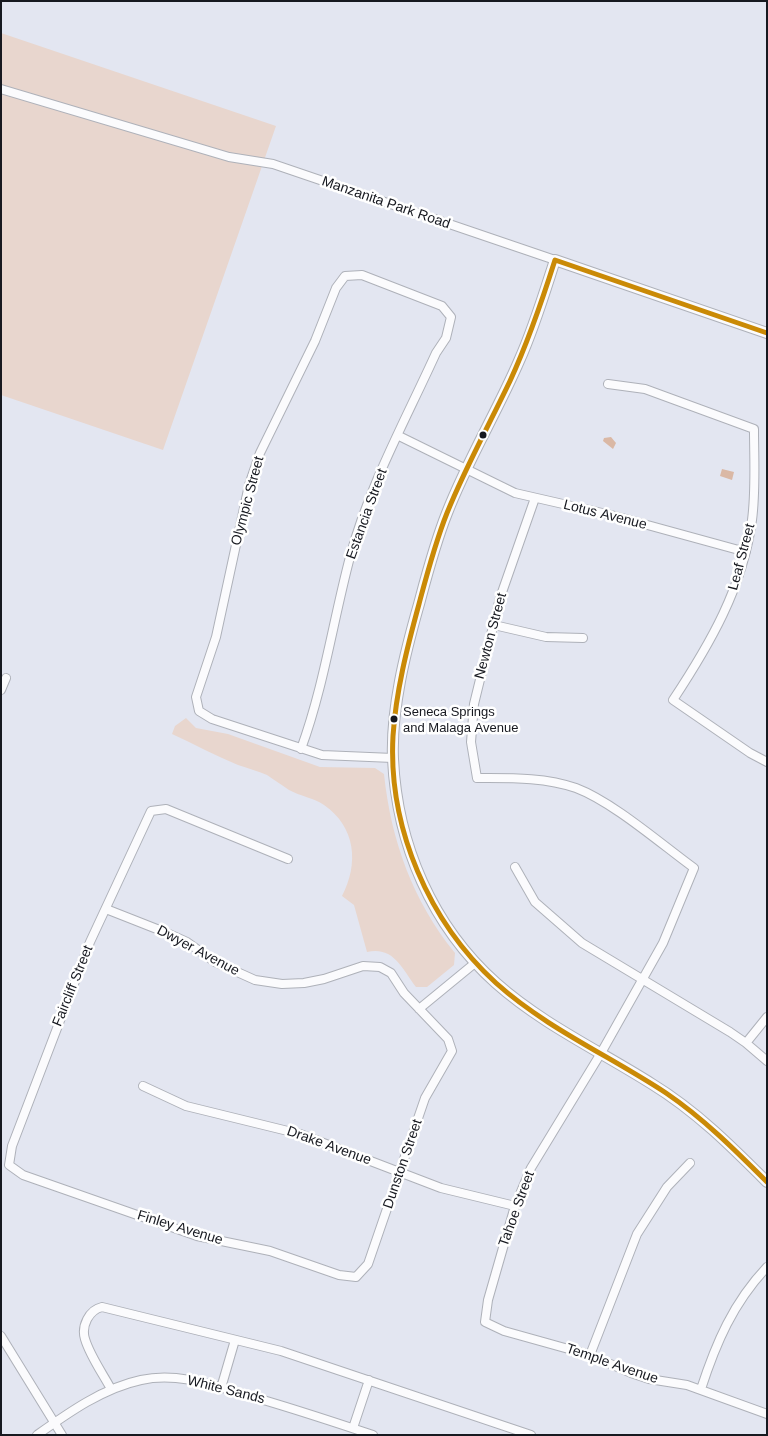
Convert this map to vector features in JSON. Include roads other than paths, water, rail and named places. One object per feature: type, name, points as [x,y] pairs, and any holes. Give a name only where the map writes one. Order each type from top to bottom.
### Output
[{"type":"street","name":"Manzanita Park Road","points":[[1,89],[230,157],[273,164],[767,333]]},
{"type":"street","points":[[555,260],[519,362],[446,513],[413,626],[399,691],[393,758],[398,808],[408,845],[423,885],[441,919],[475,963],[516,1000],[684,1106],[718,1132],[767,1182]]},
{"type":"street","name":"Olympic Street","points":[[301,749],[212,719],[199,711],[196,697],[216,637],[249,486],[257,461],[315,342],[336,288],[345,276],[362,275],[442,306],[451,317]]},
{"type":"street","name":"Estancia Street","points":[[301,749],[318,700],[350,556],[368,506],[398,436],[436,353],[446,338],[451,317]]},
{"type":"street","name":"Leaf Street","points":[[608,384],[645,389],[754,429],[755,488],[746,552],[737,583],[721,620],[702,656],[673,700],[750,753],[767,762]]},
{"type":"street","name":"Lotus Avenue","points":[[398,436],[515,493],[611,515],[746,552]]},
{"type":"street","name":"Newton Street","points":[[535,498],[500,598],[474,704],[471,742],[477,778],[518,778],[553,782],[576,788],[597,798],[694,868]]},
{"type":"street","points":[[494,625],[546,637],[583,638]]},
{"type":"street","points":[[1,690],[6,678]]},
{"type":"street","points":[[301,749],[322,755],[393,758]]},
{"type":"street","name":"Faircliff Street","points":[[9,1165],[12,1146],[65,1003],[151,811],[166,809],[288,859]]},
{"type":"street","points":[[515,867],[535,902],[551,918],[582,943],[746,1043],[767,1061]]},
{"type":"street","name":"Tahoe Street","points":[[485,1322],[488,1300],[515,1206],[531,1168],[601,1053],[663,943],[694,868]]},
{"type":"street","name":"Dwyer Avenue","points":[[106,909],[187,942],[215,962],[255,980],[282,984],[304,983],[324,979],[363,966],[380,967],[391,973],[404,993],[419,1009]]},
{"type":"street","points":[[419,1009],[475,963]]},
{"type":"street","name":"Dunston Street","points":[[356,1277],[368,1264],[425,1098],[452,1051],[448,1039],[419,1009]]},
{"type":"street","points":[[746,1043],[767,1017]]},
{"type":"street","name":"Drake Avenue","points":[[143,1086],[186,1106],[300,1134],[441,1188],[515,1206]]},
{"type":"street","points":[[590,1355],[637,1234],[667,1187],[690,1164]]},
{"type":"street","name":"Finley Avenue","points":[[9,1165],[23,1174],[197,1236],[270,1251],[339,1275],[356,1277]]},
{"type":"street","points":[[700,1389],[727,1322],[748,1287],[767,1267]]},
{"type":"street","points":[[111,1389],[85,1339],[89,1314],[96,1308],[109,1308],[281,1351],[531,1435]]},
{"type":"street","name":"Temple Avenue","points":[[485,1322],[504,1331],[590,1355],[649,1379],[700,1389],[767,1414]]},
{"type":"street","points":[[1,1336],[62,1435]]},
{"type":"street","points":[[221,1388],[235,1340]]},
{"type":"street","name":"White Sands","points":[[37,1435],[111,1389],[141,1380],[166,1377],[194,1380],[373,1435]]},
{"type":"street","points":[[353,1428],[369,1380]]},
{"type":"place","name":"Seneca Springs and Malaga Avenue","points":[[394,719]]}]
